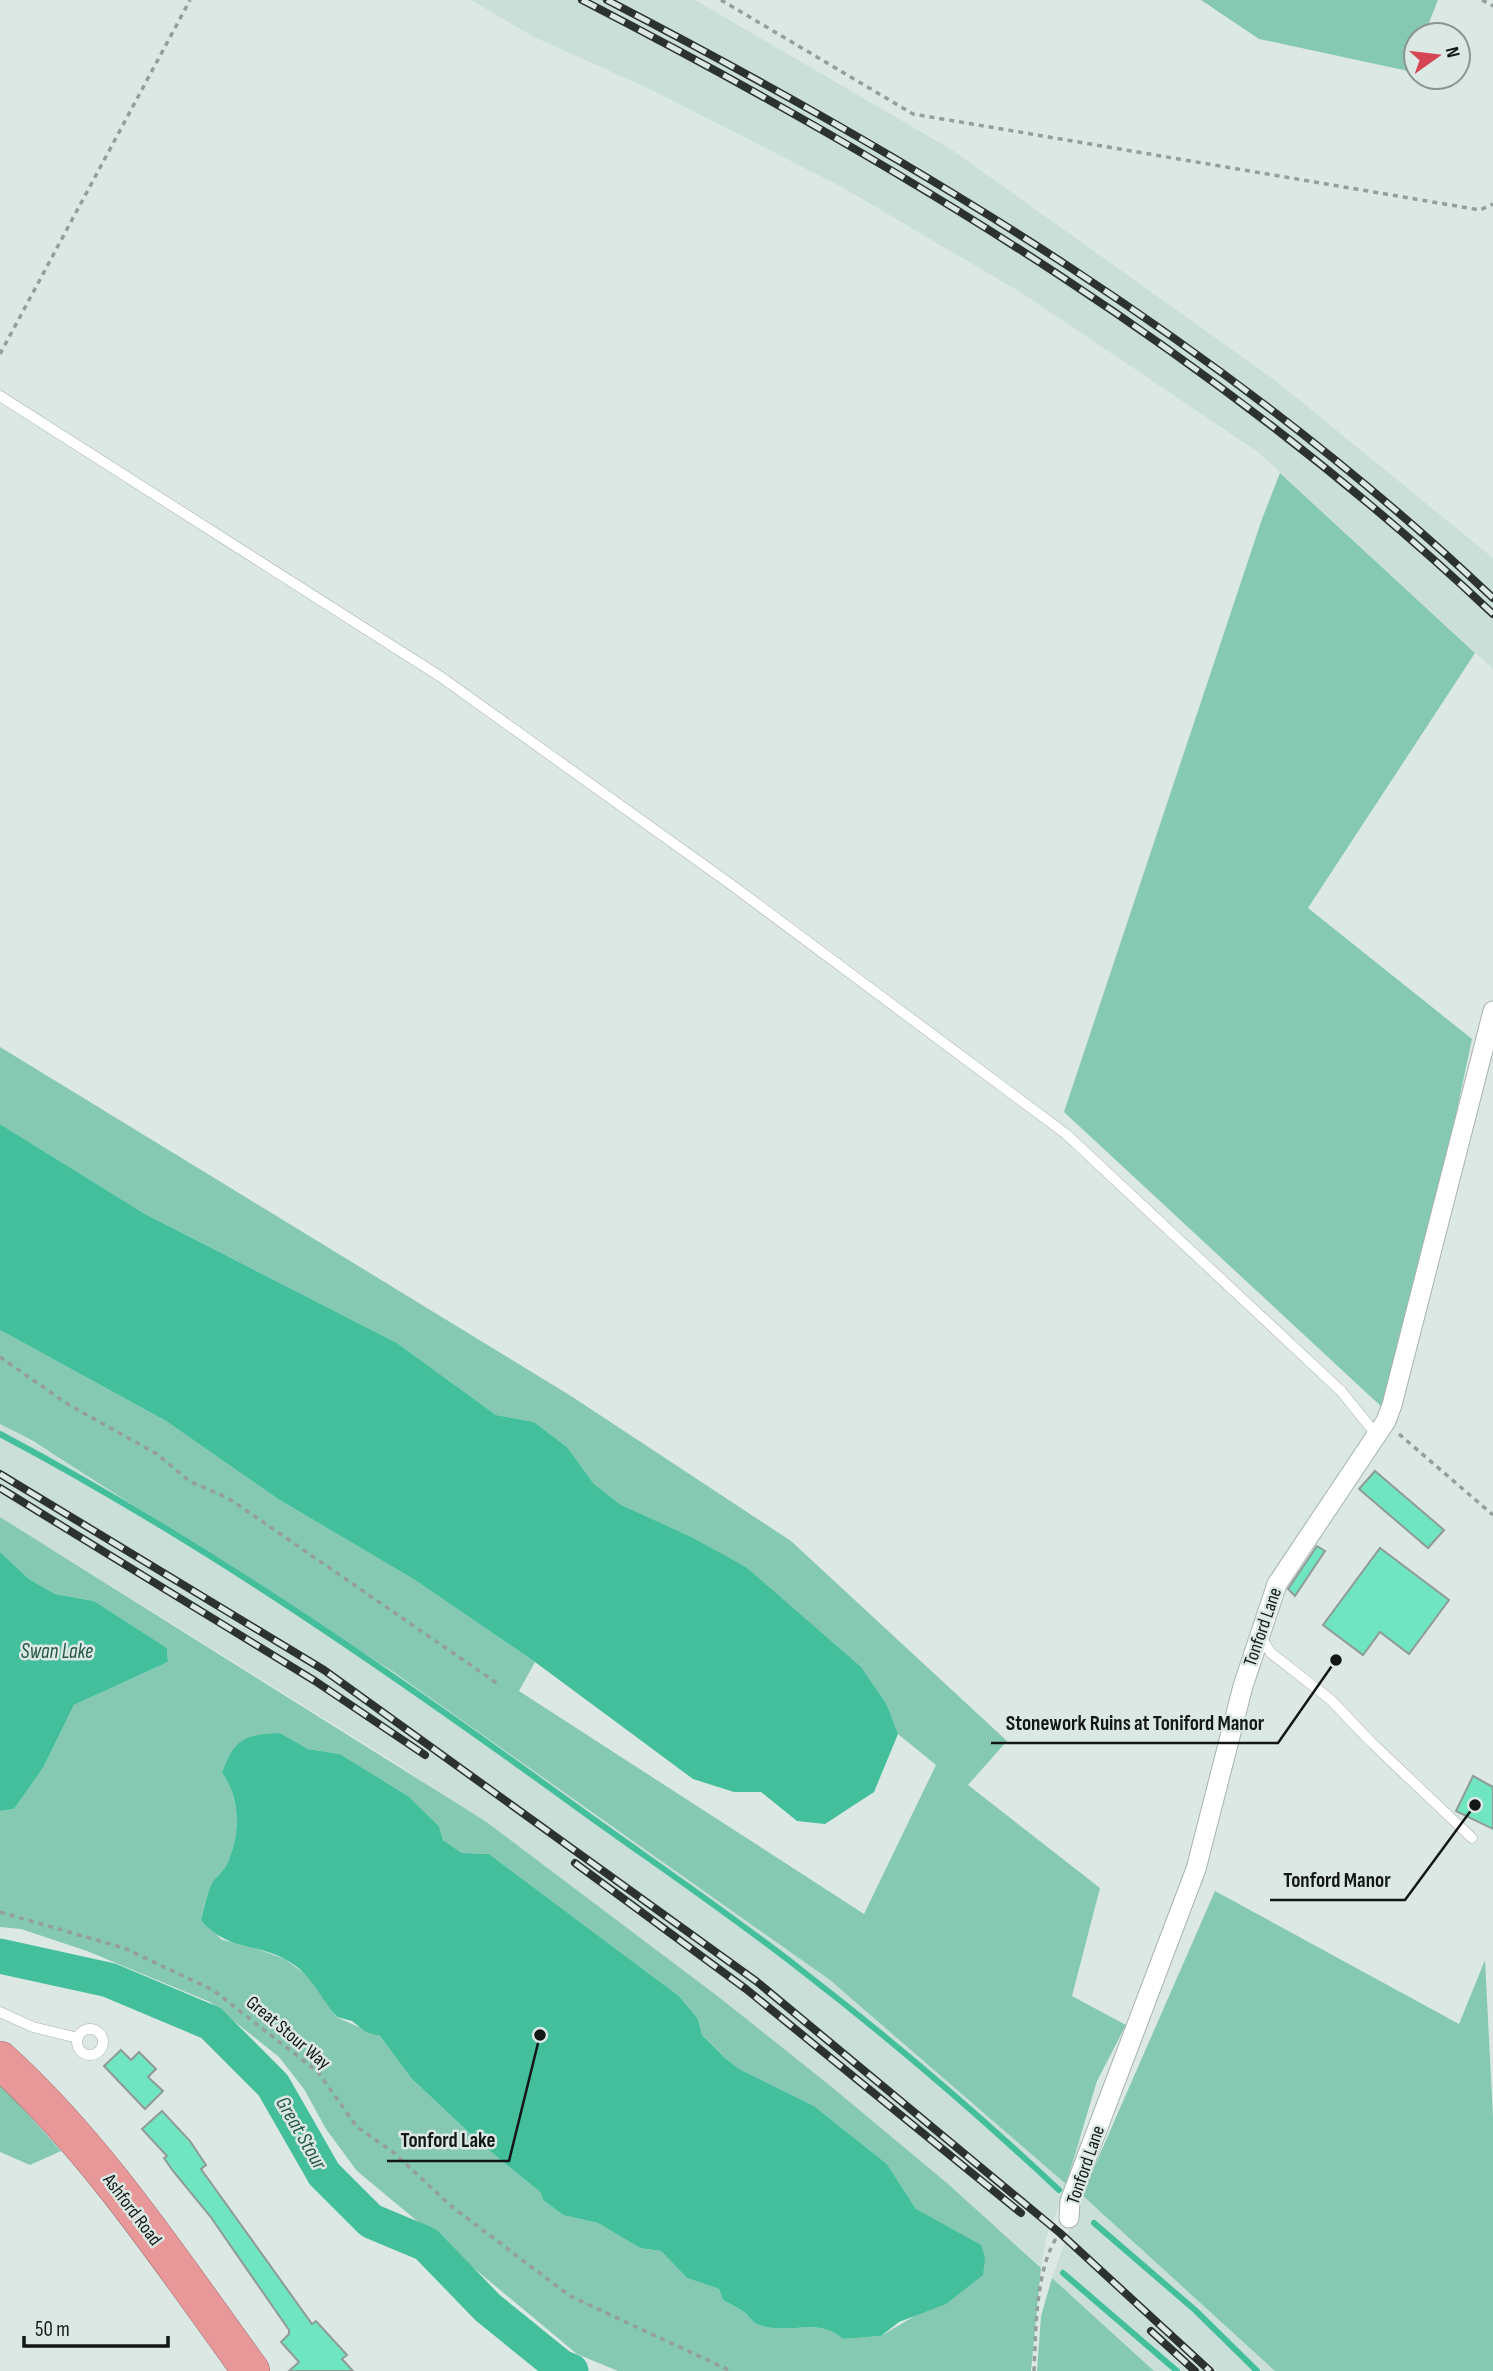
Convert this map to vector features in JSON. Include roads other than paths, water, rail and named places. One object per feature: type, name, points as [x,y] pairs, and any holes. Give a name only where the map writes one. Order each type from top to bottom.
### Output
[{"type":"highway","name":"Ashford Road","points":[[0,2060],[26,2083],[100,2168],[251,2371]]},
{"type":"street","name":"Tonford Lane","points":[[1069,2218],[1070,2201],[1196,1869],[1259,1634],[1276,1584],[1381,1427],[1493,1011]]},
{"type":"lane","points":[[0,396],[441,677],[729,883],[1066,1134],[1381,1427]]},
{"type":"lane","points":[[1259,1634],[1271,1653],[1331,1700],[1472,1838]]},
{"type":"lane","points":[[0,2012],[33,2027],[78,2038]]},
{"type":"water","points":[[0,1124],[145,1214],[397,1343],[496,1415],[534,1422],[567,1447],[594,1484],[621,1505],[691,1537],[746,1567],[861,1667],[887,1705],[898,1734],[874,1792],[825,1824],[797,1821],[761,1792],[734,1792],[693,1779],[535,1662],[415,1580],[278,1499],[166,1421],[0,1330]]},
{"type":"water","name":"Swan Lake","points":[[0,1552],[29,1579],[55,1594],[94,1601],[167,1648],[168,1662],[74,1705],[43,1768],[14,1809],[0,1811]]},
{"type":"water","points":[[280,1733],[308,1749],[340,1754],[408,1796],[439,1826],[443,1840],[462,1853],[489,1854],[679,1996],[698,2019],[702,2035],[725,2058],[739,2069],[814,2106],[887,2164],[916,2209],[981,2245],[985,2258],[983,2275],[946,2304],[899,2322],[881,2336],[843,2339],[833,2332],[813,2327],[771,2328],[757,2324],[743,2311],[723,2300],[719,2289],[687,2278],[661,2251],[640,2248],[598,2223],[563,2215],[543,2200],[540,2192],[480,2143],[411,2078],[380,2036],[366,2032],[352,2021],[337,2017],[301,1970],[271,1953],[229,1941],[201,1920],[212,1883],[231,1855],[236,1831],[236,1807],[222,1773],[227,1761],[236,1745],[249,1737]]},
{"type":"waterway","points":[[0,1434],[151,1519],[225,1565],[298,1612],[512,1760],[723,1911],[838,1999],[935,2078],[1059,2190]]},
{"type":"waterway","name":"Great Stour","points":[[0,1956],[109,1980],[211,2023],[273,2085],[324,2174],[371,2221],[426,2244],[488,2308],[561,2367],[571,2371]]},
{"type":"waterway","points":[[1094,2223],[1195,2310],[1257,2371]]},
{"type":"waterway","points":[[1063,2273],[1177,2371]]},
{"type":"railway","points":[[582,0],[824,131],[943,201],[1059,275],[1173,353],[1283,435],[1390,522],[1493,614]]},
{"type":"railway","points":[[607,0],[842,128],[958,196],[1071,268],[1182,344],[1290,424],[1394,509],[1493,598]]},
{"type":"railway","points":[[0,1474],[324,1670],[756,1981],[1060,2233],[1210,2371]]},
{"type":"railway","points":[[0,1488],[315,1681],[425,1755]]},
{"type":"railway","points":[[575,1863],[746,1989],[1021,2213]]},
{"type":"railway","points":[[1151,2331],[1195,2371]]},
{"type":"place","name":"Stonework Ruins at Toniford Manor","points":[[1336,1660]]},
{"type":"place","name":"Tonford Manor","points":[[1475,1805]]},
{"type":"place","name":"Tonford Lake","points":[[540,2035]]}]
